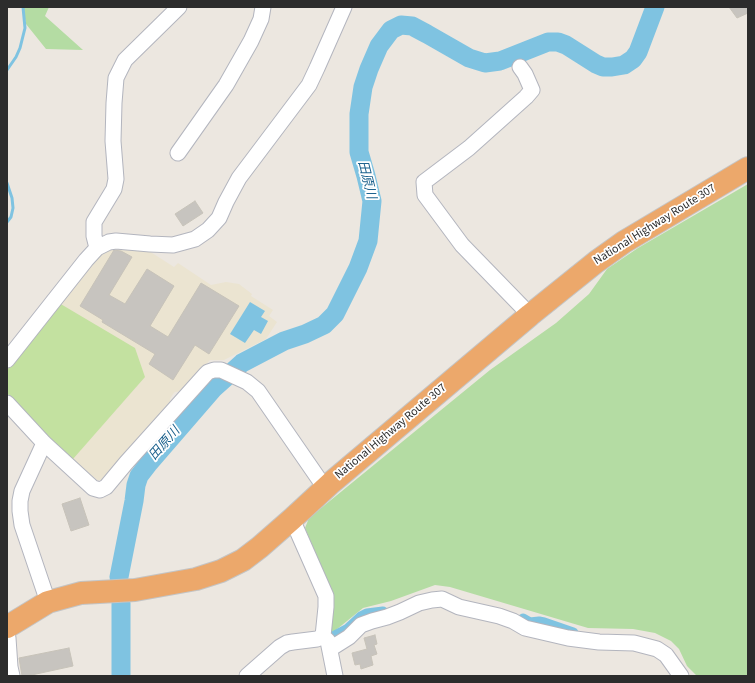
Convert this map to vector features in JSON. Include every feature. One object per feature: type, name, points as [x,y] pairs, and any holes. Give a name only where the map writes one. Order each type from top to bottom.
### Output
[{"type":"highway","name":"National Highway Route 307","points":[[7,627],[48,602],[81,593],[135,590],[196,579],[209,576],[243,560],[292,519],[325,488],[530,315],[596,262],[624,242],[748,168]]},
{"type":"street","points":[[97,248],[94,236],[94,222],[114,189],[116,179],[113,141],[116,78],[125,60],[179,7]]},
{"type":"street","points":[[178,153],[226,85],[248,47],[261,19],[263,7]]},
{"type":"street","points":[[7,360],[97,248],[109,242],[116,241],[173,245],[195,239],[208,230],[219,218],[239,178],[309,85],[344,7]]},
{"type":"street","points":[[520,67],[532,90],[469,148],[424,182],[425,195],[462,245],[530,315]]},
{"type":"street","points":[[7,403],[44,443],[93,488],[103,489],[206,374],[217,369],[254,387],[263,396],[325,488]]},
{"type":"street","points":[[44,443],[22,491],[20,511],[22,526],[48,602]]},
{"type":"street","points":[[292,519],[326,596],[327,642],[335,676]]},
{"type":"street","points":[[247,676],[280,647],[287,643],[317,639],[327,642],[349,637],[361,625],[387,617],[419,604],[442,599],[459,607],[514,621],[525,628],[568,638],[599,642],[634,642],[657,649],[666,655],[681,676]]},
{"type":"street","points":[[7,635],[12,676]]},
{"type":"shaded area","points":[[115,244],[149,251],[174,267],[178,263],[211,285],[226,282],[239,284],[252,294],[251,296],[273,310],[269,316],[277,322],[266,339],[224,360],[210,360],[182,391],[175,392],[173,394],[170,399],[171,404],[102,480],[97,480],[47,437],[7,393],[7,370],[98,253]]},
{"type":"green space","points":[[23,7],[49,7],[45,16],[83,50],[46,49],[26,24]]},
{"type":"green space","points":[[748,184],[748,676],[697,676],[687,666],[679,649],[671,641],[655,633],[633,629],[588,628],[450,587],[435,585],[391,601],[363,608],[331,634],[330,631],[334,598],[305,528],[309,518],[490,370],[556,323],[589,294],[607,269],[638,248]]},
{"type":"green space","points":[[59,303],[135,348],[145,377],[73,459],[47,437],[7,393],[7,370]]},
{"type":"water","points":[[250,302],[265,311],[261,317],[268,321],[261,334],[254,330],[245,343],[230,334]]},
{"type":"building","points":[[729,7],[748,7],[748,13],[737,18]]},
{"type":"building","points":[[195,201],[203,213],[183,226],[175,214]]},
{"type":"building","points":[[114,250],[121,251],[132,257],[109,295],[125,304],[147,269],[174,286],[150,326],[168,337],[201,283],[239,306],[209,354],[195,345],[173,380],[149,364],[155,354],[102,322],[103,320],[80,306]]},
{"type":"building","points":[[80,498],[89,525],[71,531],[62,504]]},
{"type":"building","points":[[375,635],[377,644],[374,645],[377,654],[371,656],[373,665],[361,669],[360,664],[355,665],[352,653],[367,649],[364,638]]},
{"type":"building","points":[[69,648],[73,666],[22,676],[19,658]]},
{"type":"waterway","points":[[7,70],[20,48],[25,28],[23,7]]},
{"type":"waterway","name":"田原川","points":[[119,577],[136,485],[139,476],[149,463],[213,389],[242,363],[284,341],[305,334],[324,325],[335,314],[358,268],[368,241],[372,201],[359,152],[359,114],[363,87],[369,69],[379,46],[391,30],[401,25],[412,26],[469,58],[485,63],[500,61],[548,42],[558,42],[566,45],[596,64],[603,67],[612,67],[624,65],[633,59],[638,52],[655,7]]},
{"type":"waterway","points":[[7,183],[12,198],[13,208],[11,217],[7,222]]},
{"type":"waterway","name":"田原川","points":[[121,603],[121,676]]},
{"type":"waterway","points":[[333,637],[348,629],[361,617],[367,614],[383,612]]},
{"type":"waterway","points":[[523,619],[530,623],[544,623],[573,633]]}]
